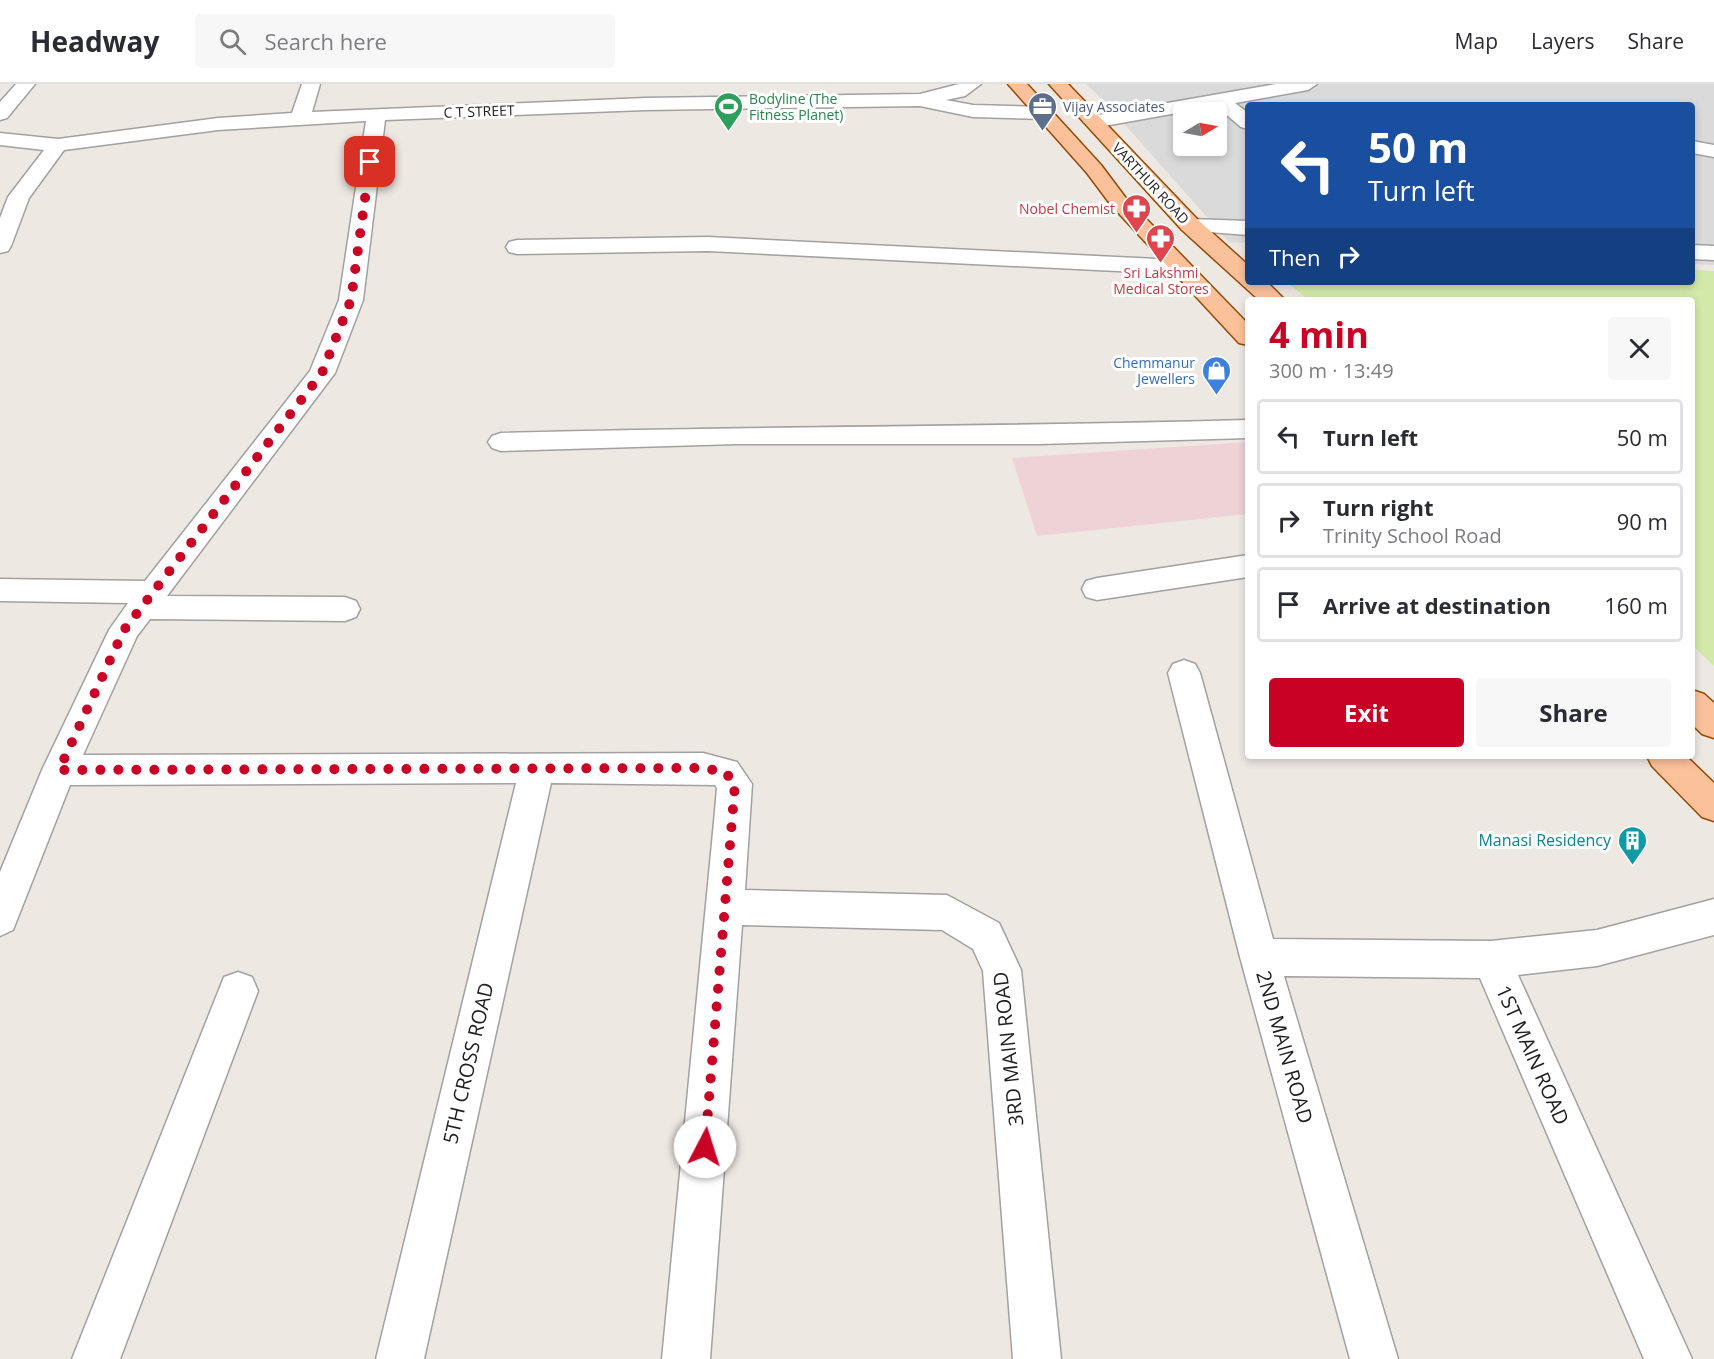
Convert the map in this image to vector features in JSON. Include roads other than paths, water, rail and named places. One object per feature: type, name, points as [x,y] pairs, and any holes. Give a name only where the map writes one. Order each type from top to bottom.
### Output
[{"type":"main road","name":"VARTHUR ROAD","points":[[1017,84],[1094,169],[1118,201],[1178,267],[1245,335]]},
{"type":"main road","name":"VARTHUR ROAD","points":[[1058,84],[1190,225],[1245,274]]},
{"type":"main road","points":[[1256,285],[1270,297]]},
{"type":"main road","points":[[1695,706],[1714,724]]},
{"type":"main road","points":[[1667,759],[1714,806]]},
{"type":"street","points":[[0,114],[26,84]]},
{"type":"street","points":[[300,118],[311,84]]},
{"type":"street","points":[[645,104],[646,84]]},
{"type":"street","points":[[1093,122],[1308,84]]},
{"type":"street","name":"C T STREET","points":[[0,139],[58,145],[218,124],[300,118],[645,104],[920,100],[965,88]]},
{"type":"street","points":[[1219,99],[1245,121]]},
{"type":"street","points":[[920,100],[973,111],[1044,113]]},
{"type":"street","points":[[0,918],[59,770],[124,630],[322,373],[351,300],[376,116]]},
{"type":"street","points":[[0,246],[19,197],[58,145]]},
{"type":"street","points":[[1695,148],[1714,151]]},
{"type":"street","points":[[1190,225],[1245,228]]},
{"type":"street","points":[[517,247],[708,244],[1178,267]]},
{"type":"street","points":[[1695,252],[1714,253]]},
{"type":"street","points":[[501,442],[706,436],[1040,435],[1245,429]]},
{"type":"street","points":[[1097,589],[1245,566]]},
{"type":"street","points":[[0,590],[345,609]]},
{"type":"street","points":[[1184,672],[1259,957]]},
{"type":"street","name":"5TH CROSS ROAD","points":[[400,1359],[537,768]]},
{"type":"street","points":[[59,770],[703,768],[725,772],[735,784],[686,1359]]},
{"type":"street","name":"3RD MAIN ROAD","points":[[725,907],[947,913],[986,936],[1002,970],[1037,1359]]},
{"type":"street","name":"1ST MAIN ROAD","points":[[1668,1359],[1491,960],[1597,948],[1714,917]]},
{"type":"street","name":"2ND MAIN ROAD","points":[[1374,1359],[1259,957],[1491,960]]},
{"type":"street","points":[[96,1359],[238,991]]},
{"type":"place","name":"Bodyline (The Fitness Planet)","points":[[728,132]]},
{"type":"place","name":"Vijay Associates","points":[[1042,132]]},
{"type":"place","name":"Nobel Chemist","points":[[1136,234]]},
{"type":"place","name":"Sri Lakshmi Medical Stores","points":[[1161,264]]},
{"type":"place","name":"Chemmanur Jewellers","points":[[1216,396]]},
{"type":"place","name":"Manasi Residency","points":[[1632,866]]}]
